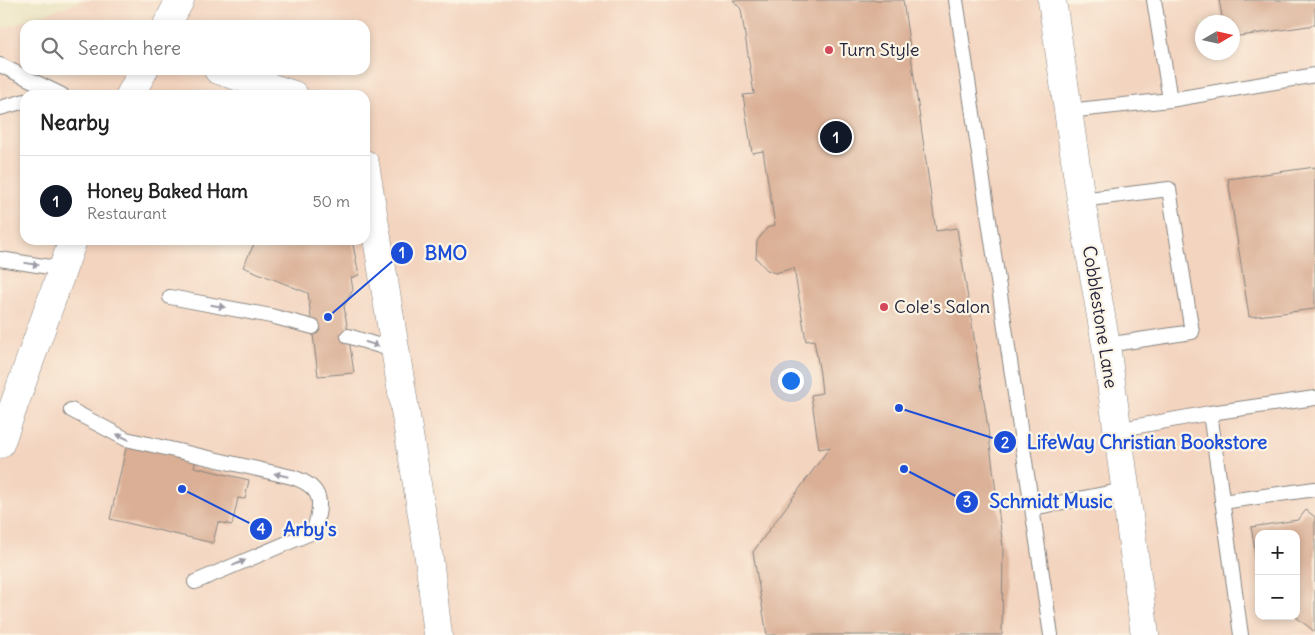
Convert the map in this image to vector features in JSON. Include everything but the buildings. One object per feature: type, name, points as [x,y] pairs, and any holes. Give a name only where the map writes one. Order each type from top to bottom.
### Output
[{"type":"street","points":[[170,20],[180,0]]},
{"type":"street","name":"Cobblestone Lane","points":[[1052,0],[1081,200],[1106,345],[1124,490],[1146,635]]},
{"type":"street","points":[[133,90],[141,75]]},
{"type":"street","points":[[233,75],[279,90]]},
{"type":"street","points":[[370,194],[429,558],[438,635]]},
{"type":"street","points":[[3,428],[71,245]]},
{"type":"lane","points":[[956,0],[1033,508],[1050,635]]},
{"type":"lane","points":[[1154,0],[1170,100]]},
{"type":"lane","points":[[0,65],[45,90]]},
{"type":"lane","points":[[1068,111],[1170,100],[1315,75]]},
{"type":"lane","points":[[0,108],[20,102]]},
{"type":"lane","points":[[1081,200],[1169,189],[1192,332],[1106,345]]},
{"type":"lane","points":[[0,259],[62,269]]},
{"type":"lane","points":[[170,297],[271,316],[313,327]]},
{"type":"lane","points":[[348,336],[396,351]]},
{"type":"lane","points":[[1116,430],[1210,413],[1315,398]]},
{"type":"lane","points":[[71,410],[126,439],[308,482],[318,494],[320,514],[313,532],[195,582]]},
{"type":"lane","points":[[1210,413],[1242,635]]},
{"type":"lane","points":[[1222,502],[1315,488]]},
{"type":"lane","points":[[1033,508],[1124,490]]},
{"type":"shaded area","points":[[83,0],[1315,0],[1315,635],[0,635],[0,30],[20,23],[20,75],[370,75],[370,20],[28,20]]},
{"type":"place","name":"Turn Style","points":[[829,50]]},
{"type":"place","name":"Honey Baked Ham","points":[[836,137]]},
{"type":"place","name":"Cole's Salon","points":[[884,307]]},
{"type":"place","name":"BMO","points":[[328,317]]},
{"type":"place","name":"LifeWay Christian Bookstore","points":[[899,408]]},
{"type":"place","name":"Schmidt Music","points":[[904,469]]},
{"type":"place","name":"Arby's","points":[[182,489]]}]
